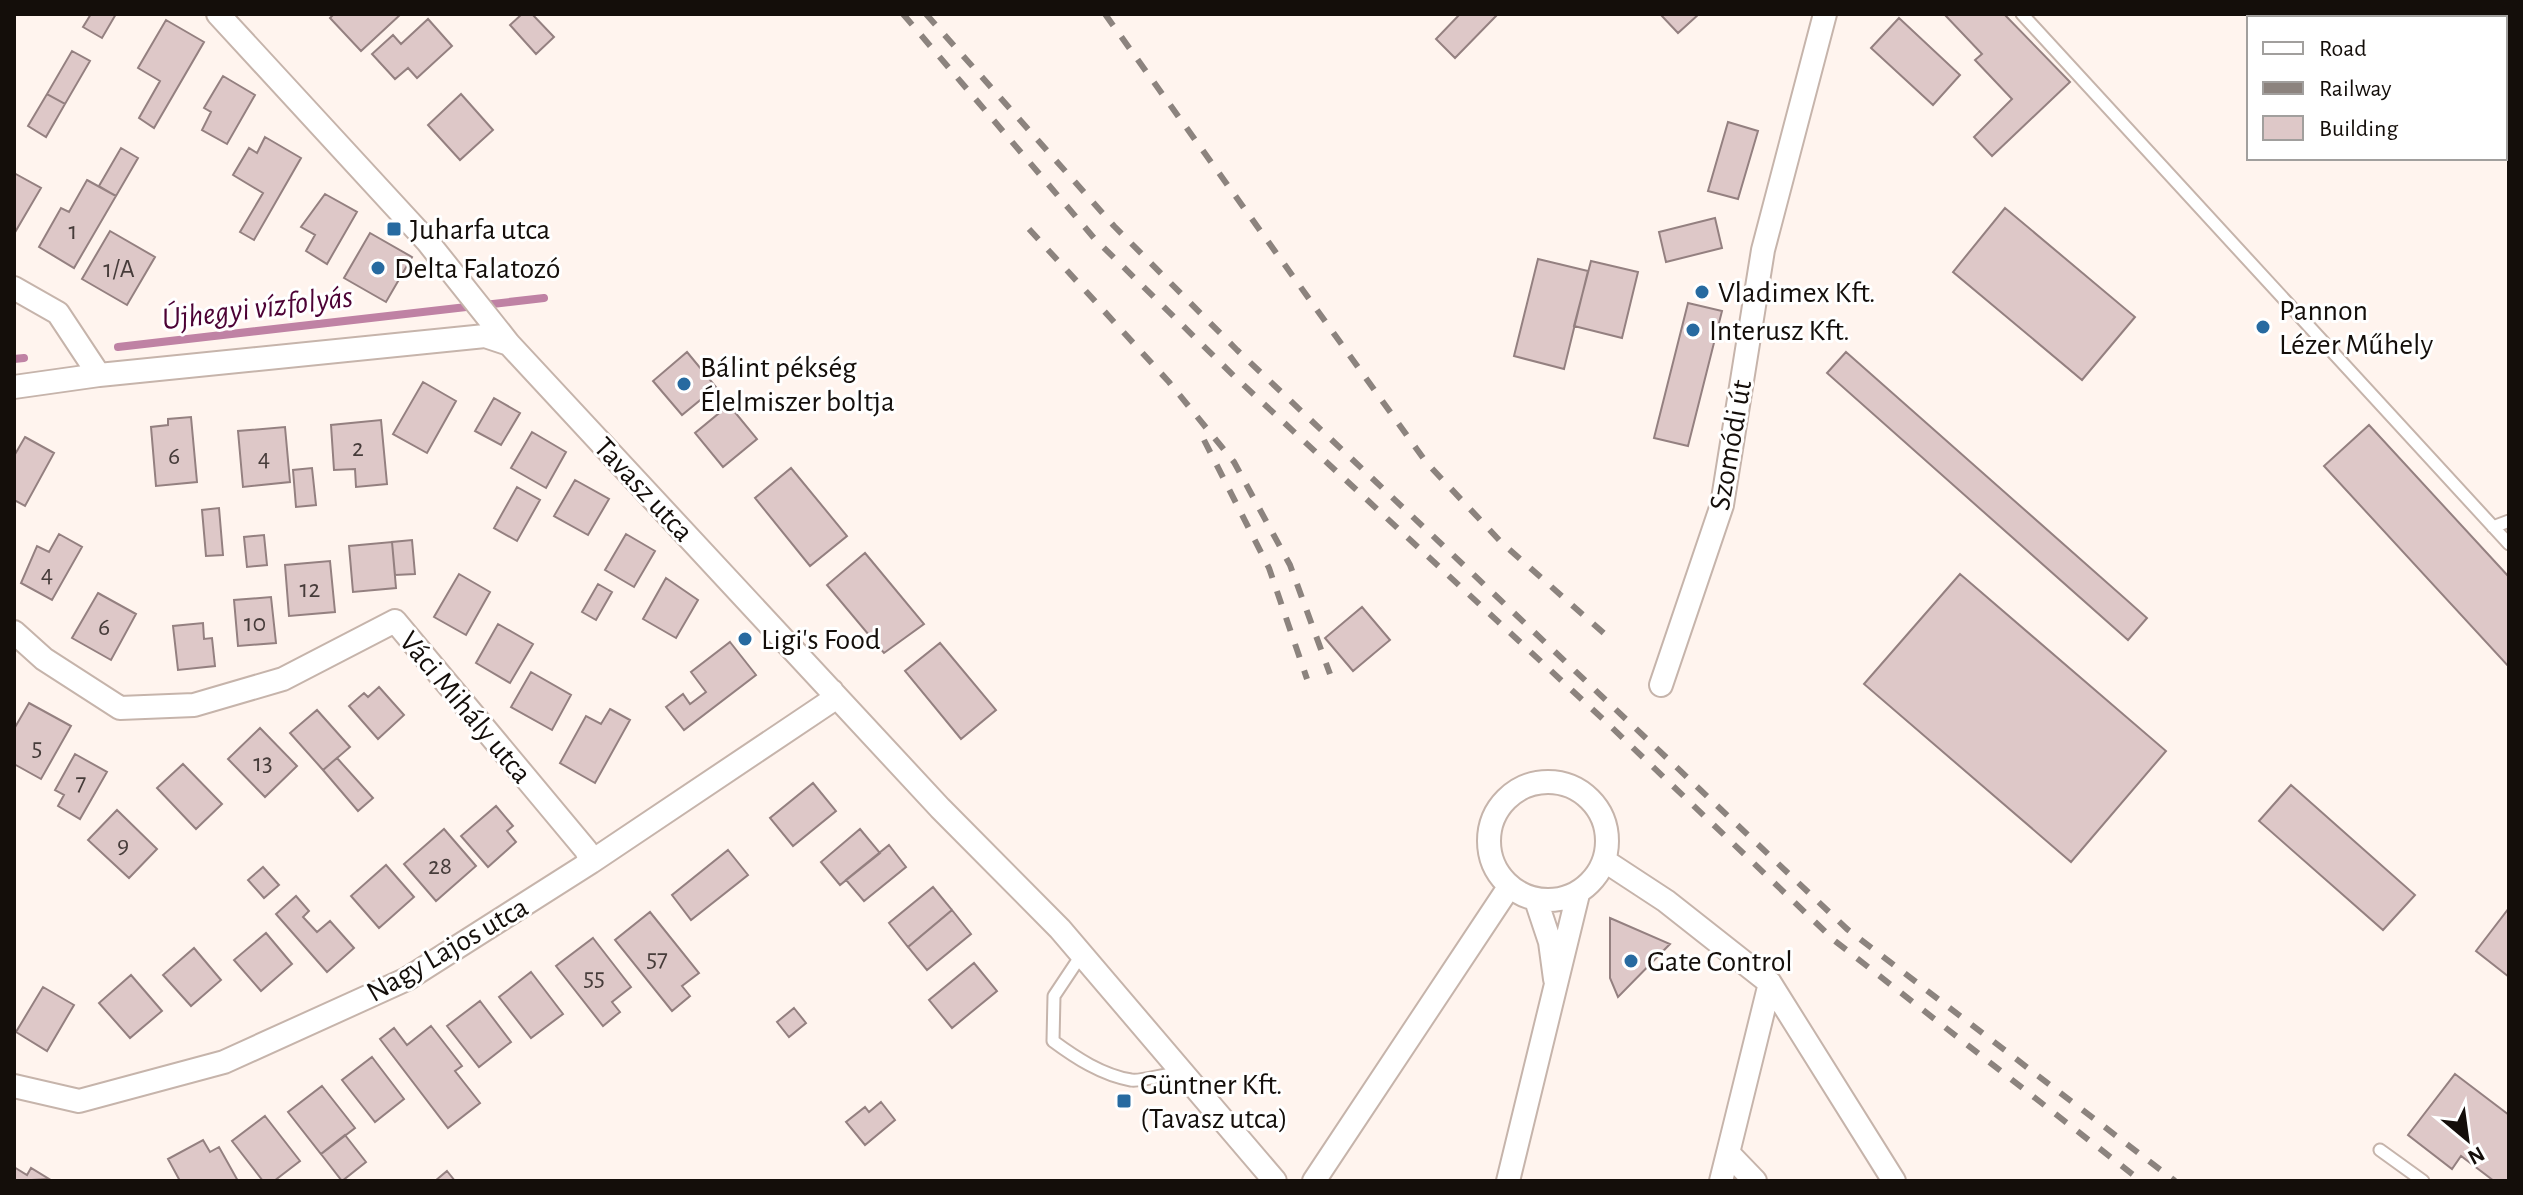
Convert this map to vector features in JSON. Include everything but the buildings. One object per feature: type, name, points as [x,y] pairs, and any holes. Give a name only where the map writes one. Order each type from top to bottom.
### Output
[{"type":"street","name":"Tavasz utca","points":[[218,14],[458,278],[509,344],[1082,954],[1170,1053],[1275,1181]]},
{"type":"street","name":"Szomódi út","points":[[1661,685],[1722,505],[1763,250],[1825,14]]},
{"type":"street","points":[[14,288],[58,313],[99,375]]},
{"type":"street","points":[[14,387],[99,375],[485,336],[509,344]]},
{"type":"street","name":"Váci Mihály utca","points":[[14,632],[44,659],[120,708],[194,705],[283,679],[395,621],[586,850],[591,862]]},
{"type":"street","name":"Nagy Lajos utca","points":[[14,1086],[79,1101],[224,1062],[407,979],[591,862],[831,701],[832,691]]},
{"type":"street","points":[[1548,781],[1567,784],[1584,793],[1597,807],[1606,824],[1608,843],[1605,861],[1594,880],[1578,894],[1558,901],[1536,900],[1509,887],[1492,862],[1488,837],[1496,812],[1513,793],[1530,784],[1548,781]]},
{"type":"street","points":[[1605,861],[1655,893],[1770,983],[1894,1181]]},
{"type":"street","points":[[1314,1181],[1509,887]]},
{"type":"street","points":[[1508,1181],[1578,894]]},
{"type":"street","points":[[1536,900],[1550,942],[1556,992]]},
{"type":"street","points":[[1721,1181],[1770,983]]},
{"type":"street","points":[[1728,1153],[1755,1181]]},
{"type":"lane","points":[[2022,14],[2509,544]]},
{"type":"lane","points":[[2493,527],[2509,521]]},
{"type":"lane","points":[[1082,954],[1054,996],[1053,1041],[1082,1062],[1134,1081],[1157,1074],[1185,1072]]},
{"type":"lane","points":[[1157,1074],[1170,1053]]},
{"type":"lane","points":[[2380,1150],[2423,1181]]},
{"type":"waterway","name":"Újhegyi vízfolyás","points":[[118,347],[544,298]]},
{"type":"waterway","name":"Újhegyi vízfolyás","points":[[14,359],[24,358]]},
{"type":"railway","points":[[903,14],[1094,238],[1235,377],[1605,721],[1835,941],[2141,1181]]},
{"type":"railway","points":[[926,14],[1114,226],[1237,350],[1847,929],[2175,1181]]},
{"type":"railway","points":[[1105,14],[1426,462],[1501,542],[1608,637]]},
{"type":"railway","points":[[1029,229],[1169,382],[1234,462],[1290,565],[1330,674]]},
{"type":"railway","points":[[1204,440],[1269,568],[1307,679]]},
{"type":"place","name":"Juharfa utca","points":[[394,229]]},
{"type":"place","name":"Delta Falatozó","points":[[378,268]]},
{"type":"place","name":"Vladimex Kft.","points":[[1702,292]]},
{"type":"place","name":"Pannon Lézer Műhely","points":[[2263,327]]},
{"type":"place","name":"Interusz Kft.","points":[[1693,330]]},
{"type":"place","name":"Bálint pékség Élelmiszer boltja","points":[[684,384]]},
{"type":"place","name":"Ligi's Food","points":[[745,639]]},
{"type":"place","name":"Gate Control","points":[[1631,961]]},
{"type":"place","name":"Güntner Kft. (Tavasz utca)","points":[[1124,1101]]}]
